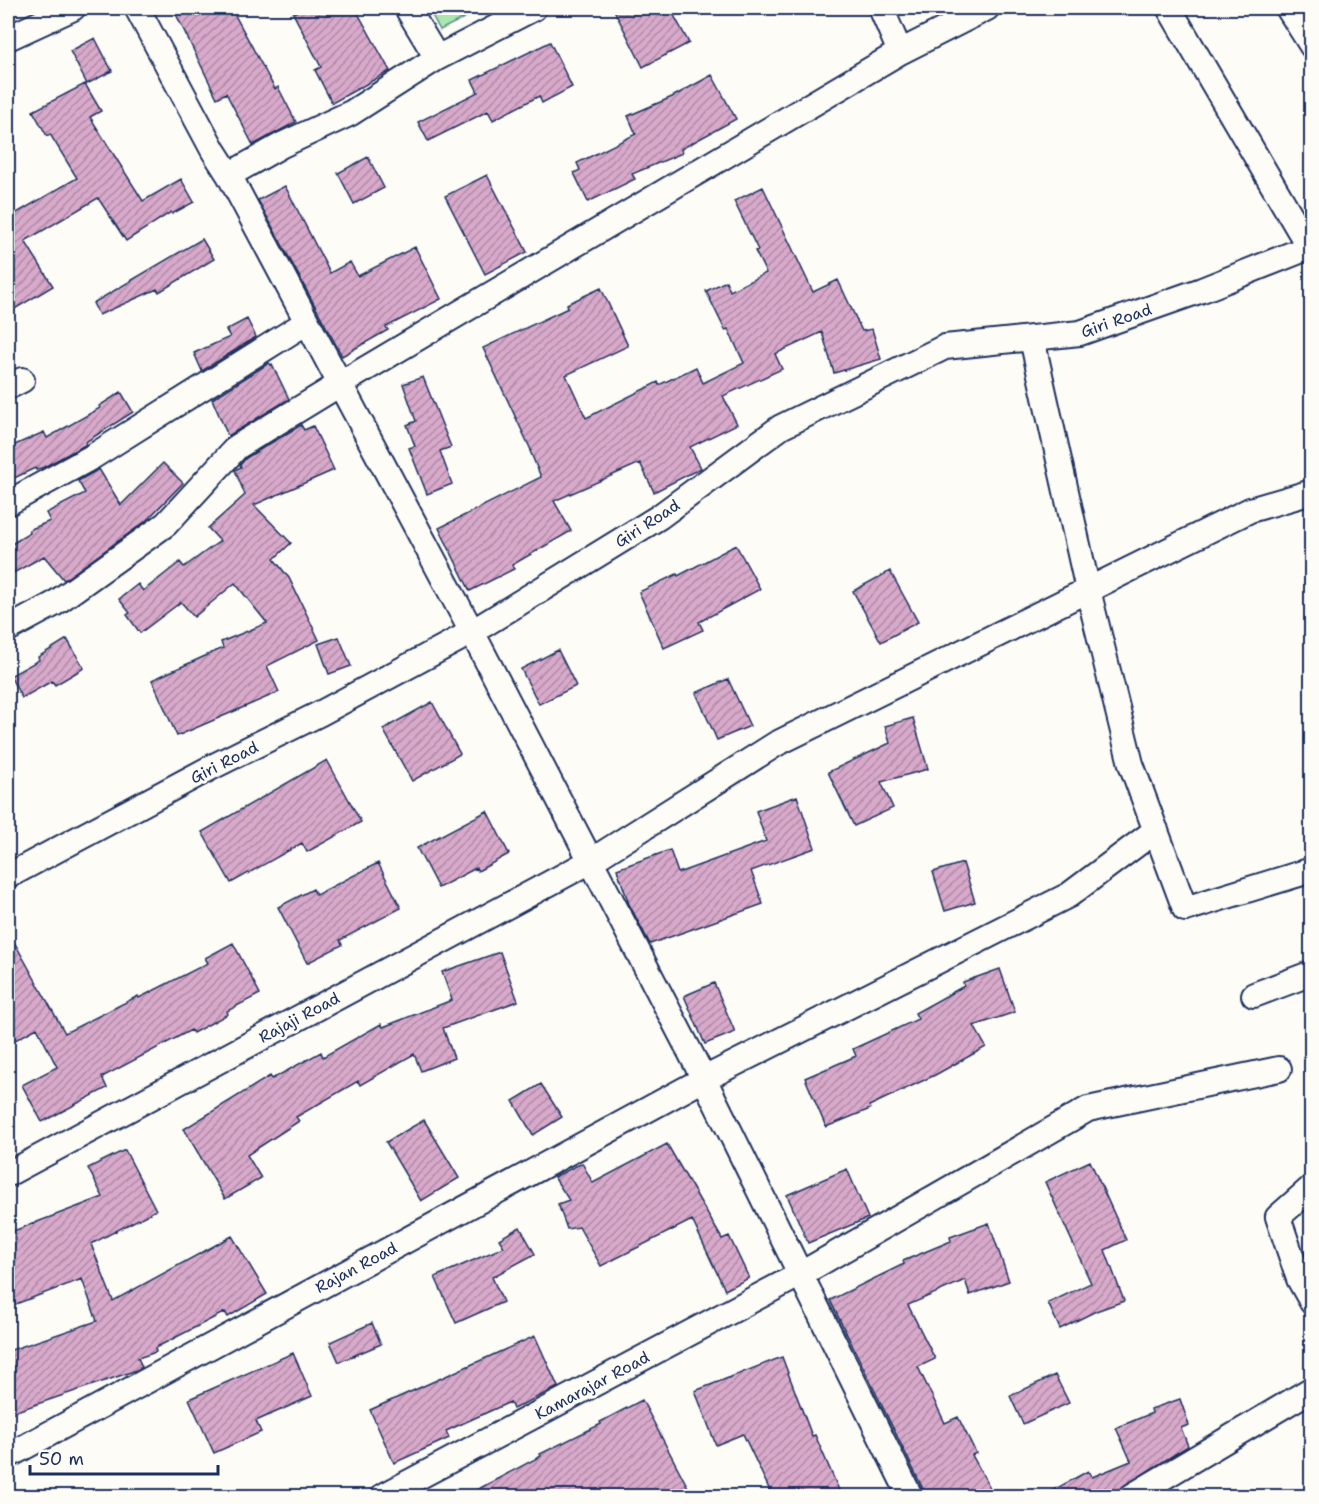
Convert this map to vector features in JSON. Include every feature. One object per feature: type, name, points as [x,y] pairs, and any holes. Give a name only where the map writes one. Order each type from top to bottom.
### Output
[{"type":"street","points":[[8,38],[73,8]]},
{"type":"street","points":[[137,8],[213,150],[229,174],[591,861],[704,1079],[910,1497]]},
{"type":"street","points":[[407,8],[437,57]]},
{"type":"street","points":[[229,174],[282,145],[351,113],[437,57],[534,8]]},
{"type":"street","points":[[881,8],[900,52]]},
{"type":"street","points":[[8,629],[54,604],[166,524],[237,447],[900,52],[987,8]]},
{"type":"street","points":[[1169,8],[1310,247]]},
{"type":"street","points":[[1288,8],[1311,46]]},
{"type":"street","name":"Giri Road","points":[[8,876],[472,632],[659,517],[781,427],[945,347],[1080,333],[1202,290],[1310,247]]},
{"type":"street","points":[[8,503],[92,457],[307,322]]},
{"type":"street","points":[[1032,339],[1088,590],[1131,764],[1185,909],[1311,870]]},
{"type":"street","name":"Rajaji Road","points":[[8,1174],[591,861],[776,744],[1250,510],[1311,492]]},
{"type":"street","name":"Rajan Road","points":[[8,1456],[704,1079],[1069,895],[1156,830]]},
{"type":"street","points":[[1254,995],[1311,973]]},
{"type":"street","name":"Kamarajar Road","points":[[383,1497],[801,1274],[1088,1109],[1279,1069]]},
{"type":"street","points":[[1311,1187],[1278,1217],[1299,1279],[1311,1302]]},
{"type":"street","points":[[1138,1495],[1311,1389]]},
{"type":"green space","points":[[428,8],[484,8],[440,30]]},
{"type":"building","points":[[173,8],[231,8],[275,89],[278,87],[296,122],[253,145],[226,93],[217,98]]},
{"type":"building","points":[[304,8],[355,8],[390,71],[332,103],[315,70],[321,67],[293,13]]},
{"type":"building","points":[[613,8],[670,8],[689,43],[643,67]]},
{"type":"building","points":[[95,38],[112,71],[87,84],[70,51]]},
{"type":"building","points":[[550,42],[572,87],[542,103],[539,96],[493,120],[488,111],[428,141],[418,122],[478,92],[472,80]]},
{"type":"building","points":[[712,75],[736,119],[681,149],[682,153],[632,174],[635,179],[588,202],[574,173],[580,170],[577,163],[636,134],[628,116],[672,97]]},
{"type":"building","points":[[85,84],[101,111],[90,117],[143,201],[181,179],[194,202],[172,214],[171,212],[126,241],[98,198],[25,241],[53,286],[8,313],[8,213],[10,217],[77,178],[50,134],[47,136],[33,111]]},
{"type":"building","points":[[368,157],[384,188],[354,204],[338,173]]},
{"type":"building","points":[[487,175],[527,252],[485,274],[445,196]]},
{"type":"building","points":[[285,186],[330,273],[350,262],[358,276],[415,247],[441,299],[386,327],[388,330],[342,356],[258,200]]},
{"type":"building","points":[[763,187],[813,292],[838,280],[862,331],[872,329],[881,359],[834,373],[822,332],[775,354],[782,369],[723,396],[737,424],[690,447],[701,468],[654,492],[640,463],[554,501],[571,531],[512,565],[514,569],[470,591],[439,528],[541,477],[531,450],[483,348],[568,308],[567,304],[601,288],[628,346],[566,375],[586,418],[658,382],[659,385],[696,367],[703,383],[744,363],[706,291],[726,281],[730,291],[766,273],[755,251],[758,250],[734,201]]},
{"type":"building","points":[[202,239],[214,259],[159,292],[157,289],[99,315],[93,303]]},
{"type":"building","points":[[247,319],[256,337],[202,371],[194,353],[230,337],[226,330]]},
{"type":"building","points":[[269,363],[272,364],[289,399],[228,436],[212,399]]},
{"type":"building","points":[[423,377],[451,447],[440,451],[452,484],[427,494],[409,448],[415,446],[407,425],[416,421],[403,384]]},
{"type":"building","points":[[121,392],[133,412],[87,441],[85,445],[44,467],[36,470],[35,468],[8,481],[8,448],[44,432],[47,438],[100,408],[99,406]]},
{"type":"building","points":[[301,425],[304,430],[313,426],[334,470],[254,505],[291,543],[274,559],[289,578],[319,640],[267,666],[279,692],[177,736],[152,680],[223,648],[221,642],[267,623],[235,583],[194,617],[181,602],[140,633],[127,615],[130,613],[119,599],[138,584],[143,591],[180,562],[184,567],[220,541],[208,528],[245,495],[235,470],[241,467],[240,465],[246,458]]},
{"type":"building","points":[[163,463],[183,483],[146,521],[64,580],[44,556],[8,576],[8,546],[30,533],[29,530],[50,521],[46,513],[85,493],[78,481],[99,469],[121,505]]},
{"type":"building","points":[[736,545],[760,589],[699,622],[703,630],[664,648],[639,592],[677,574],[678,576]]},
{"type":"building","points":[[890,571],[918,622],[881,642],[853,591]]},
{"type":"building","points":[[339,637],[351,666],[329,674],[318,644]]},
{"type":"building","points":[[67,639],[84,668],[55,685],[52,681],[22,698],[10,676],[39,660],[38,657]]},
{"type":"building","points":[[558,650],[576,686],[539,704],[521,669]]},
{"type":"building","points":[[728,679],[750,726],[717,740],[696,693]]},
{"type":"building","points":[[432,702],[460,754],[412,781],[383,729]]},
{"type":"building","points":[[913,718],[928,769],[881,782],[893,808],[854,826],[828,772],[890,743],[885,726]]},
{"type":"building","points":[[327,760],[361,822],[307,852],[302,843],[231,883],[202,832]]},
{"type":"building","points":[[797,796],[815,848],[751,871],[763,904],[650,944],[629,904],[617,869],[670,850],[678,873],[766,841],[756,811]]},
{"type":"building","points":[[487,811],[509,854],[478,871],[476,868],[438,888],[417,848]]},
{"type":"building","points":[[378,863],[401,908],[340,940],[342,945],[307,963],[278,907],[313,889],[316,895]]},
{"type":"building","points":[[963,863],[975,902],[945,911],[933,872]]},
{"type":"building","points":[[8,931],[65,1033],[208,963],[205,958],[233,943],[260,994],[227,1011],[228,1014],[193,1033],[191,1030],[102,1077],[107,1088],[42,1122],[22,1085],[57,1067],[37,1028],[8,1044]]},
{"type":"building","points":[[500,952],[518,1001],[443,1028],[454,1058],[421,1071],[414,1054],[360,1085],[358,1081],[296,1117],[299,1121],[247,1155],[261,1178],[225,1199],[184,1129],[270,1076],[272,1079],[321,1052],[323,1057],[381,1024],[383,1027],[452,1000],[442,972]]},
{"type":"building","points":[[1000,969],[1015,1012],[974,1026],[986,1047],[935,1075],[869,1106],[870,1109],[826,1127],[805,1078],[856,1056],[853,1049],[918,1019],[915,1013],[964,986],[963,982]]},
{"type":"building","points":[[714,983],[735,1032],[705,1044],[684,996]]},
{"type":"building","points":[[541,1084],[562,1117],[533,1135],[513,1101]]},
{"type":"building","points":[[424,1120],[459,1178],[421,1201],[386,1142]]},
{"type":"building","points":[[667,1144],[722,1239],[729,1236],[749,1278],[725,1290],[692,1220],[601,1266],[579,1227],[567,1229],[558,1204],[569,1200],[554,1177],[582,1163],[593,1183]]},
{"type":"building","points":[[125,1150],[156,1210],[91,1244],[113,1301],[232,1236],[267,1294],[228,1317],[225,1312],[155,1348],[156,1352],[138,1358],[142,1367],[134,1371],[8,1414],[8,1351],[97,1321],[82,1279],[8,1307],[8,1233],[103,1197],[88,1168]]},
{"type":"building","points":[[1090,1161],[1126,1240],[1105,1250],[1124,1301],[1096,1311],[1060,1329],[1048,1303],[1091,1283],[1045,1182]]},
{"type":"building","points":[[847,1169],[868,1218],[808,1243],[787,1195]]},
{"type":"building","points":[[989,1223],[1009,1281],[970,1295],[965,1280],[908,1305],[935,1359],[918,1367],[945,1423],[958,1417],[976,1453],[972,1455],[995,1497],[927,1497],[830,1300],[904,1264],[903,1261],[951,1241],[950,1237]]},
{"type":"building","points":[[520,1227],[535,1254],[492,1277],[503,1302],[456,1323],[435,1277],[504,1247],[499,1239]]},
{"type":"building","points":[[372,1323],[381,1344],[339,1362],[330,1342]]},
{"type":"building","points":[[535,1336],[558,1387],[513,1409],[510,1402],[446,1431],[449,1438],[394,1463],[370,1410]]},
{"type":"building","points":[[293,1353],[312,1396],[256,1421],[261,1432],[214,1453],[189,1399]]},
{"type":"building","points":[[782,1357],[812,1436],[815,1435],[842,1497],[773,1497],[743,1434],[716,1445],[695,1391]]},
{"type":"building","points":[[1055,1375],[1069,1403],[1023,1424],[1010,1396]]},
{"type":"building","points":[[1180,1399],[1189,1425],[1181,1428],[1188,1446],[1121,1488],[1102,1497],[1041,1497],[1088,1471],[1092,1477],[1131,1461],[1116,1428],[1152,1413],[1151,1409]]},
{"type":"building","points":[[642,1400],[693,1497],[463,1497],[541,1456],[540,1454],[601,1424],[600,1422]]}]
